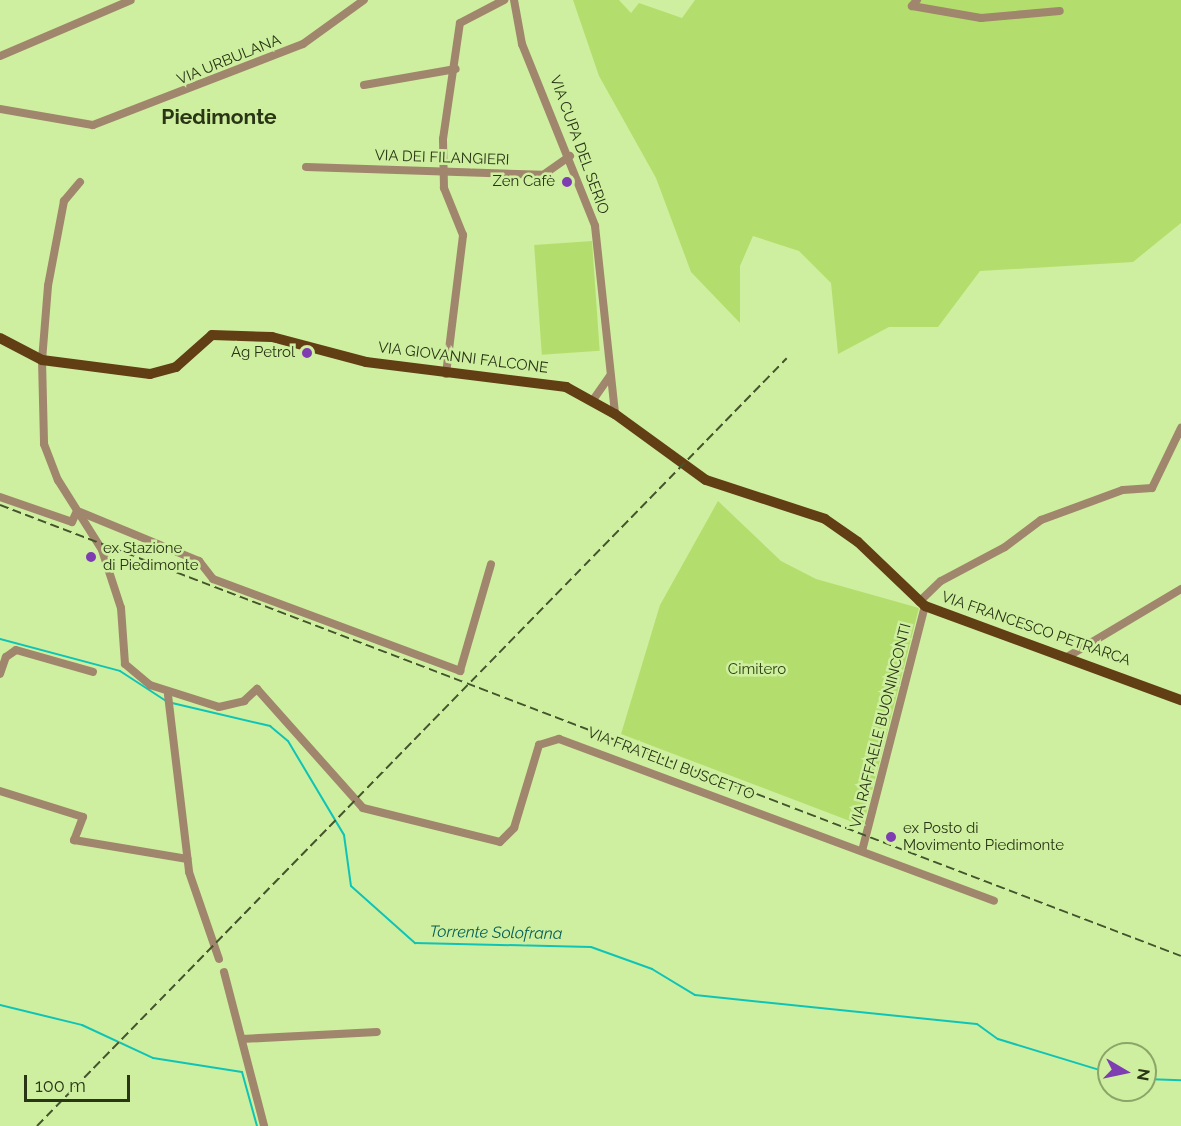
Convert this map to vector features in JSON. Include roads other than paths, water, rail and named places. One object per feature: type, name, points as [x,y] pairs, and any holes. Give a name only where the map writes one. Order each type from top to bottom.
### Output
[{"type":"main road","name":"VIA GIOVANNI FALCONE","points":[[0,338],[42,360],[158,374],[176,367],[204,339],[222,333],[296,341],[366,362],[446,374],[538,381],[593,400],[615,414]]},
{"type":"main road","name":"VIA FRANCESCO PETRARCA","points":[[615,414],[706,480],[825,519],[858,542],[922,604],[1181,700]]},
{"type":"street","points":[[0,56],[130,0]]},
{"type":"street","name":"VIA URBULANA","points":[[0,110],[93,125],[303,44],[364,0]]},
{"type":"street","points":[[446,374],[463,235],[442,172],[460,22],[504,0]]},
{"type":"street","name":"VIA CUPA DEL SERIO","points":[[514,0],[522,44],[570,156],[595,226],[615,414]]},
{"type":"street","points":[[917,0],[912,6],[981,18],[1060,11]]},
{"type":"street","points":[[364,85],[456,69]]},
{"type":"street","name":"VIA DEI FILANGIERI","points":[[306,167],[543,175],[570,156]]},
{"type":"street","points":[[80,182],[64,201],[48,286],[42,360],[44,444],[77,511],[199,561],[213,579],[460,671],[491,564]]},
{"type":"street","points":[[593,400],[610,376]]},
{"type":"street","points":[[922,604],[941,581],[1005,547],[1041,520],[1123,490],[1152,488],[1181,428]]},
{"type":"street","points":[[0,497],[72,522],[77,511]]},
{"type":"street","name":"VIA FRATELLI BUSCETTO","points":[[77,511],[102,550],[121,608],[125,664],[168,701],[219,707],[244,701],[257,689],[363,808],[501,842],[514,828],[539,745],[559,739],[994,900]]},
{"type":"street","points":[[1067,657],[1181,589]]},
{"type":"street","name":"VIA RAFFAELE BUONINCONTI","points":[[862,851],[922,604]]},
{"type":"street","points":[[0,674],[6,657],[16,650],[93,672]]},
{"type":"street","points":[[168,701],[187,859],[219,959]]},
{"type":"street","points":[[0,791],[83,817],[74,840],[187,859]]},
{"type":"street","points":[[224,972],[264,1126]]},
{"type":"street","points":[[242,1039],[377,1032]]},
{"type":"waterway","name":"Torrente Solofrana","points":[[0,639],[120,671],[166,701]]},
{"type":"waterway","name":"Torrente Solofrana","points":[[172,703],[270,726],[288,741],[344,835],[351,886],[415,943],[591,947],[652,969],[695,995],[977,1024],[998,1039],[1097,1069]]},
{"type":"waterway","name":"Torrente Solofrana","points":[[0,1005],[82,1025],[153,1058],[242,1072],[257,1126]]},
{"type":"waterway","name":"Torrente Solofrana","points":[[1157,1079],[1181,1080]]},
{"type":"railway","points":[[37,1126],[787,358]]},
{"type":"railway","points":[[0,505],[1181,956]]},
{"type":"place","name":"Zen Cafè","points":[[567,182]]},
{"type":"place","name":"Ag Petrol","points":[[307,353]]},
{"type":"place","name":"ex Stazione di Piedimonte","points":[[91,557]]},
{"type":"place","name":"ex Posto di Movimento Piedimonte","points":[[891,837]]},
{"type":"district","name":"Piedimonte","points":[[219,117]]},
{"type":"park label","name":"Cimitero","points":[[757,670]]}]
